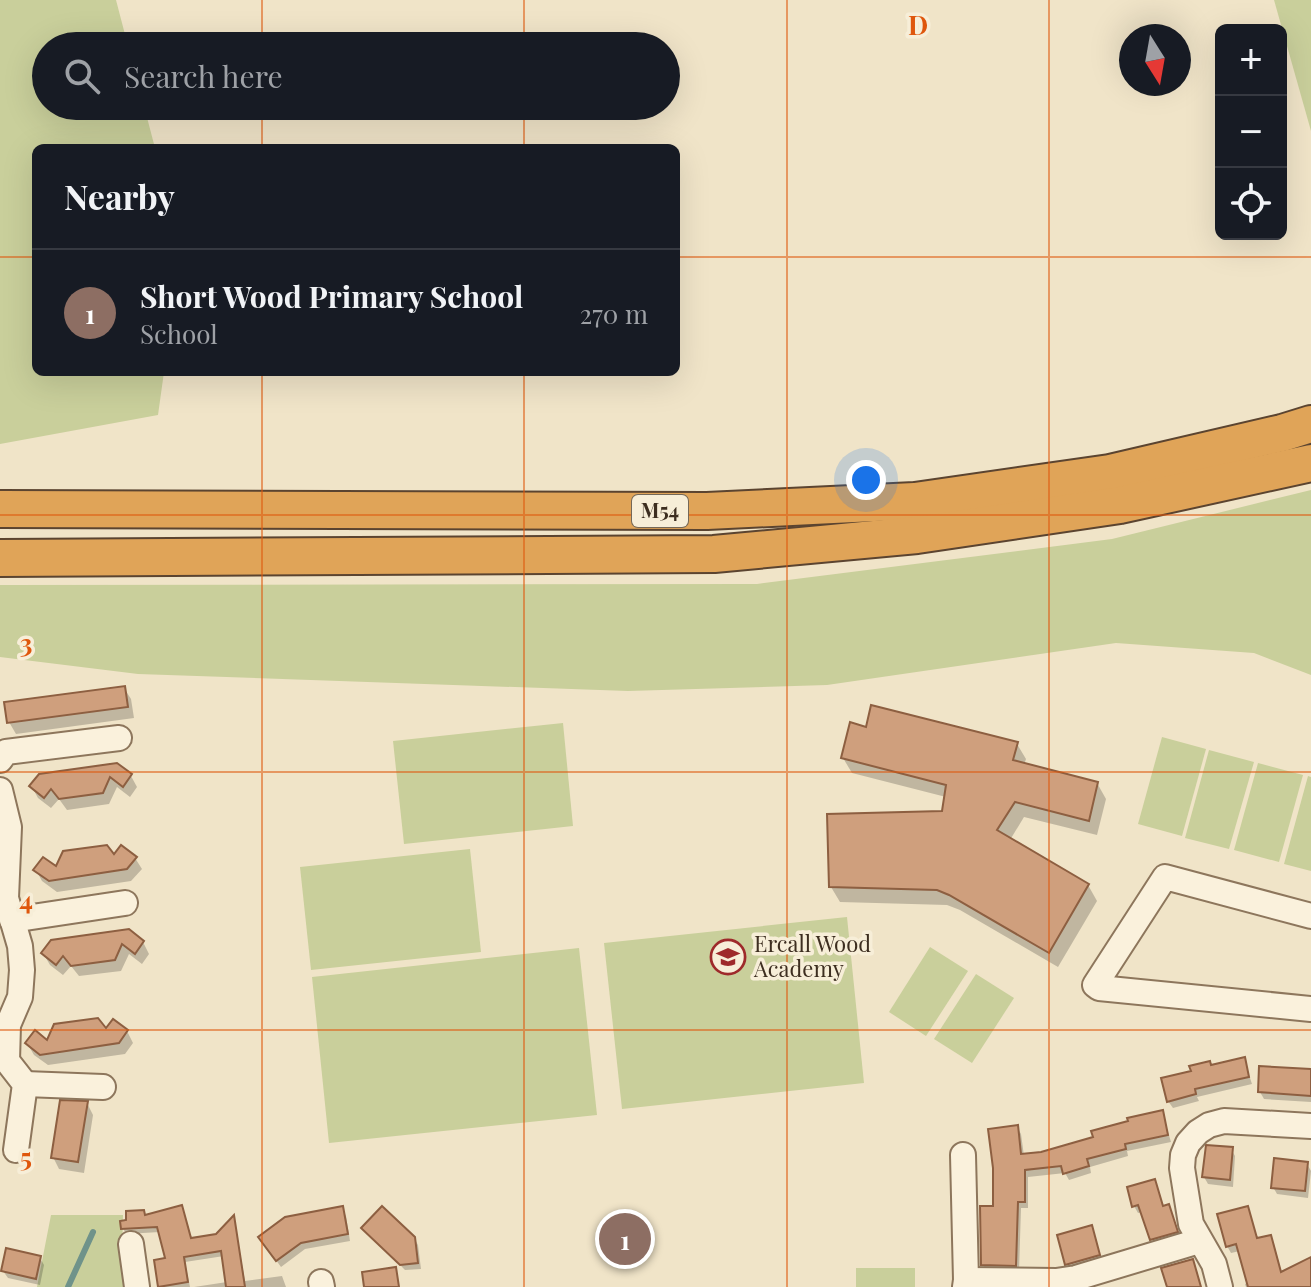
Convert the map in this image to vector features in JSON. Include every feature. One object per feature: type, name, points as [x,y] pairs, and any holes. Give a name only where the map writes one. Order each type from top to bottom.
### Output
[{"type":"highway","name":"M54","points":[[0,509],[707,511],[915,501],[1110,473],[1311,424]]},
{"type":"highway","name":"M54","points":[[0,558],[714,554],[917,535],[1089,509],[1311,463]]},
{"type":"street","points":[[0,760],[6,752],[119,738]]},
{"type":"street","points":[[0,790],[9,827],[6,898],[20,946],[22,970],[20,997],[8,1025],[3,1062],[25,1084],[103,1087]]},
{"type":"street","points":[[1311,916],[1165,877],[1095,985],[1099,988],[1311,1009]]},
{"type":"street","points":[[12,920],[125,903]]},
{"type":"street","points":[[16,1150],[25,1084]]},
{"type":"street","points":[[1220,1287],[1214,1264],[1191,1224],[1182,1168],[1183,1155],[1198,1132],[1209,1125],[1238,1120],[1311,1126]]},
{"type":"street","points":[[963,1155],[966,1284],[1076,1278],[1199,1241]]},
{"type":"street","points":[[131,1244],[137,1287]]},
{"type":"green space","points":[[0,0],[116,0],[124,32],[32,32],[32,120],[148,120],[154,144],[32,144],[32,376],[163,376],[158,415],[0,444]]},
{"type":"green space","points":[[1274,0],[1311,0],[1311,131],[1287,46],[1287,24],[1281,24]]},
{"type":"green space","points":[[1311,490],[1311,675],[1254,653],[1116,643],[827,685],[628,691],[138,674],[0,657],[0,585],[757,584],[1112,539]]},
{"type":"green space","points":[[563,723],[573,826],[404,844],[393,741]]},
{"type":"green space","points":[[1162,737],[1206,749],[1182,836],[1138,824]]},
{"type":"green space","points":[[1209,750],[1254,762],[1229,849],[1185,838]]},
{"type":"green space","points":[[1258,763],[1303,775],[1279,862],[1234,850]]},
{"type":"green space","points":[[1308,776],[1311,777],[1311,871],[1284,864]]},
{"type":"green space","points":[[470,849],[481,952],[311,970],[300,867]]},
{"type":"green space","points":[[847,917],[864,1083],[622,1109],[604,943]]},
{"type":"green space","points":[[930,947],[968,971],[926,1036],[889,1012]]},
{"type":"green space","points":[[579,948],[597,1115],[329,1143],[312,977]]},
{"type":"green space","points":[[976,974],[1014,998],[972,1063],[934,1039]]},
{"type":"green space","points":[[51,1215],[123,1215],[125,1287],[37,1287]]},
{"type":"green space","points":[[856,1268],[915,1268],[915,1287],[856,1287]]},
{"type":"building","points":[[125,686],[128,707],[7,723],[4,702]]},
{"type":"building","points":[[871,705],[1018,742],[1013,760],[1098,782],[1089,821],[1015,802],[997,830],[1089,884],[1049,953],[937,890],[829,887],[827,814],[942,811],[946,785],[841,758],[850,722],[866,727]]},
{"type":"building","points":[[117,763],[132,774],[123,787],[110,777],[103,793],[59,799],[51,789],[44,798],[29,786],[39,774]]},
{"type":"building","points":[[107,845],[114,854],[121,845],[137,857],[127,869],[49,881],[33,870],[43,857],[56,866],[63,851]]},
{"type":"building","points":[[129,929],[144,941],[135,954],[122,944],[115,960],[71,966],[63,956],[56,965],[41,953],[51,940]]},
{"type":"building","points":[[98,1018],[106,1028],[113,1019],[128,1030],[119,1043],[40,1055],[25,1043],[35,1030],[47,1040],[54,1024]]},
{"type":"building","points":[[1245,1057],[1249,1077],[1195,1089],[1196,1094],[1167,1102],[1161,1078],[1191,1071],[1189,1066],[1210,1061],[1211,1065]]},
{"type":"building","points":[[1259,1066],[1311,1069],[1311,1096],[1258,1092]]},
{"type":"building","points":[[60,1100],[88,1101],[78,1162],[51,1158]]},
{"type":"building","points":[[1163,1110],[1168,1135],[1125,1144],[1126,1149],[1087,1159],[1089,1166],[1063,1174],[1061,1166],[1025,1170],[1025,1202],[1018,1202],[1016,1266],[981,1265],[980,1206],[993,1206],[993,1168],[988,1129],[1018,1125],[1021,1154],[1041,1152],[1093,1137],[1091,1131],[1128,1121],[1127,1118]]},
{"type":"building","points":[[1206,1145],[1233,1147],[1230,1180],[1202,1177]]},
{"type":"building","points":[[1274,1158],[1308,1162],[1305,1191],[1271,1188]]},
{"type":"building","points":[[1155,1179],[1163,1206],[1169,1204],[1178,1232],[1150,1240],[1138,1205],[1132,1207],[1127,1187]]},
{"type":"building","points":[[182,1205],[191,1238],[216,1234],[234,1215],[245,1287],[226,1287],[221,1251],[184,1257],[188,1282],[158,1287],[154,1260],[165,1258],[157,1227],[121,1229],[120,1221],[126,1220],[126,1211],[144,1210],[145,1215]]},
{"type":"building","points":[[343,1206],[348,1234],[301,1243],[276,1261],[258,1237],[285,1217]]},
{"type":"building","points":[[382,1206],[415,1237],[418,1263],[400,1265],[361,1228]]},
{"type":"building","points":[[1248,1206],[1257,1238],[1271,1235],[1281,1272],[1311,1257],[1311,1287],[1248,1287],[1236,1244],[1226,1247],[1217,1214]]},
{"type":"building","points":[[1092,1225],[1100,1255],[1065,1265],[1057,1235]]},
{"type":"building","points":[[6,1248],[41,1256],[36,1279],[1,1271]]},
{"type":"building","points":[[1193,1259],[1201,1287],[1167,1287],[1161,1268]]},
{"type":"building","points":[[396,1267],[399,1287],[364,1287],[362,1272]]},
{"type":"waterway","points":[[68,1287],[93,1232]]},
{"type":"place","name":"Ercall Wood Academy","points":[[728,957]]},
{"type":"place","name":"Short Wood Primary School","points":[[625,1239]]}]
